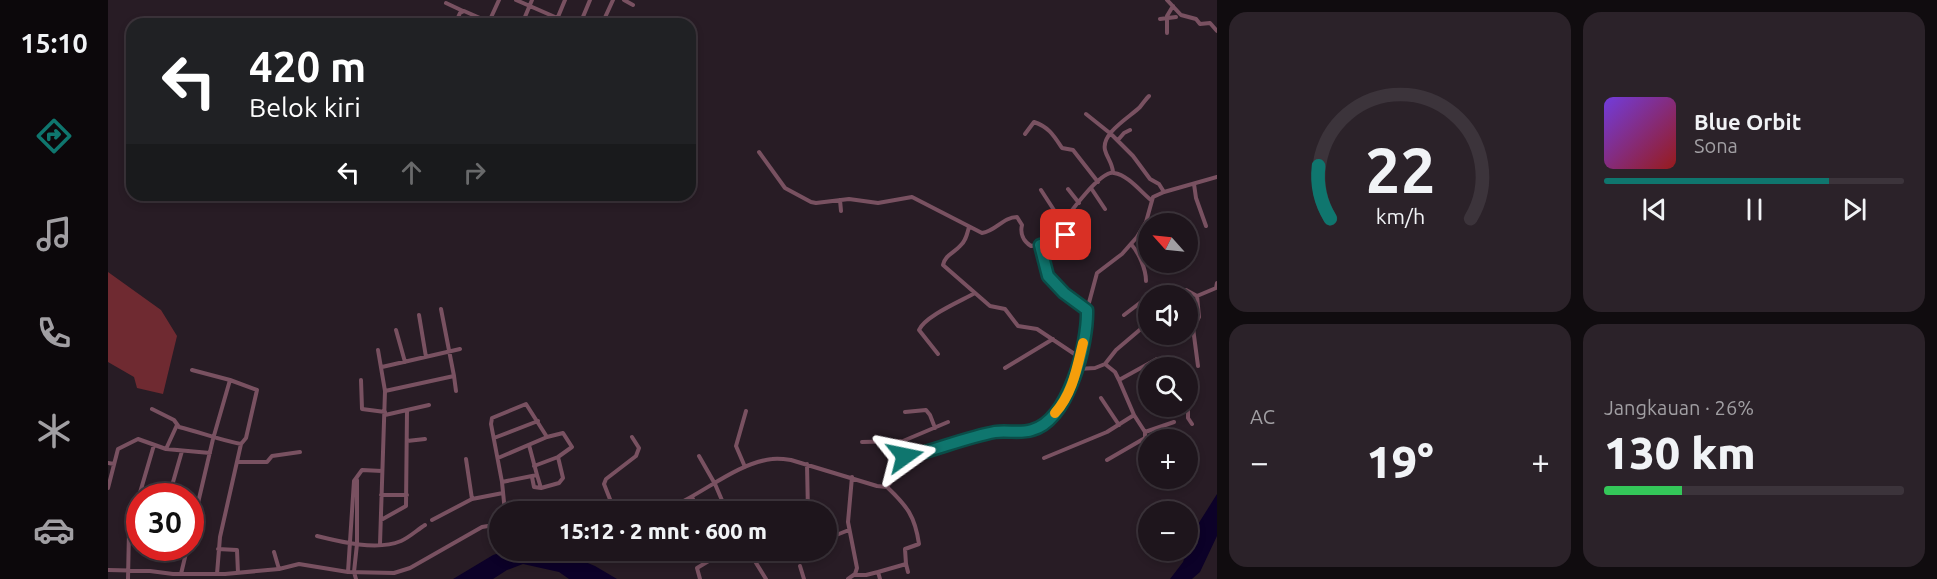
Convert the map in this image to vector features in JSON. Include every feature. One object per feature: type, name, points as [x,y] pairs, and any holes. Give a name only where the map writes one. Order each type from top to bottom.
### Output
[{"type":"street","points":[[491,18],[499,0]]},
{"type":"street","points":[[516,0],[558,18],[565,0]]},
{"type":"street","points":[[524,18],[531,0]]},
{"type":"street","points":[[582,18],[590,0]]},
{"type":"street","points":[[605,18],[613,0]]},
{"type":"street","points":[[624,0],[633,5]]},
{"type":"street","points":[[1167,0],[1180,15],[1196,19],[1200,24],[1210,23],[1217,31]]},
{"type":"street","points":[[446,3],[479,18]]},
{"type":"street","points":[[1167,33],[1167,18],[1173,6]]},
{"type":"street","points":[[458,18],[464,11]]},
{"type":"street","points":[[1160,19],[1176,17]]},
{"type":"street","points":[[1113,172],[1112,163],[1105,150],[1107,137],[1149,96]]},
{"type":"street","points":[[1086,114],[1118,140],[1149,179],[1159,184],[1164,192]]},
{"type":"street","points":[[1025,134],[1034,122],[1044,126],[1050,130],[1062,148],[1072,150],[1098,182]]},
{"type":"street","points":[[1118,140],[1130,130]]},
{"type":"street","points":[[759,152],[779,182],[791,192],[816,203],[857,199],[878,203],[912,197],[969,227],[986,233],[1011,217],[1017,217],[1021,222],[1026,242],[1031,246],[1065,238],[1066,235],[1063,224],[1041,190]]},
{"type":"street","points":[[1063,224],[1091,188],[1108,173],[1113,172],[1130,182],[1151,200]]},
{"type":"street","points":[[1148,213],[1151,200],[1156,195],[1217,177]]},
{"type":"street","points":[[1194,184],[1196,198],[1206,226]]},
{"type":"street","points":[[1091,188],[1105,209]]},
{"type":"street","points":[[1068,189],[1079,203]]},
{"type":"street","points":[[840,200],[841,211]]},
{"type":"street","points":[[969,227],[965,240],[946,257],[943,265],[990,306],[1005,309],[1018,326],[1037,329],[1079,357]]},
{"type":"street","points":[[905,456],[994,433],[1035,429],[1049,419],[1060,407],[1074,380],[1086,330],[1087,310],[1097,273],[1122,254],[1138,234]]},
{"type":"street","points":[[1131,244],[1138,254],[1147,276],[1146,280]]},
{"type":"street","points":[[1040,245],[1048,276],[1064,293],[1087,310]]},
{"type":"street","points":[[1198,296],[1211,292],[1216,288],[1217,283]]},
{"type":"street","points":[[938,354],[921,335],[919,330],[921,326],[940,312],[975,293]]},
{"type":"street","points":[[1124,315],[1138,304]]},
{"type":"street","points":[[441,309],[456,391]]},
{"type":"street","points":[[419,315],[426,357]]},
{"type":"street","points":[[396,330],[405,362]]},
{"type":"street","points":[[1077,369],[1095,368],[1105,364],[1116,350],[1138,331]]},
{"type":"street","points":[[1005,368],[1053,339]]},
{"type":"street","points":[[382,367],[460,349]]},
{"type":"street","points":[[378,350],[385,391],[380,544]]},
{"type":"street","points":[[1105,364],[1115,372],[1134,415],[1143,429]]},
{"type":"street","points":[[192,370],[257,390],[246,438],[241,444],[218,549],[217,574]]},
{"type":"street","points":[[1119,380],[1138,370]]},
{"type":"street","points":[[385,391],[453,376]]},
{"type":"street","points":[[203,483],[230,380]]},
{"type":"street","points":[[361,380],[362,409],[385,414],[429,405]]},
{"type":"street","points":[[1101,398],[1119,425]]},
{"type":"street","points":[[504,501],[492,418],[520,405],[528,405],[547,437]]},
{"type":"street","points":[[152,409],[174,420],[177,425],[213,439],[241,444]]},
{"type":"street","points":[[905,412],[926,410],[935,428]]},
{"type":"street","points":[[381,521],[405,507],[407,411]]},
{"type":"street","points":[[745,467],[736,446],[746,411]]},
{"type":"street","points":[[1044,458],[1119,425],[1134,415]]},
{"type":"street","points":[[1188,417],[1192,424]]},
{"type":"street","points":[[494,438],[538,421]]},
{"type":"street","points":[[862,442],[903,441],[948,422]]},
{"type":"street","points":[[1154,429],[1174,422]]},
{"type":"street","points":[[166,449],[177,425]]},
{"type":"street","points":[[498,458],[547,437],[564,433],[571,449],[558,457],[534,466]]},
{"type":"street","points":[[611,501],[604,484],[606,479],[636,456],[639,448],[632,437]]},
{"type":"street","points":[[108,488],[118,449],[134,440],[138,439],[166,449],[210,453]]},
{"type":"street","points":[[407,441],[425,439]]},
{"type":"street","points":[[887,487],[905,456],[903,441]]},
{"type":"street","points":[[1107,460],[1138,443]]},
{"type":"street","points":[[143,483],[154,445]]},
{"type":"street","points":[[529,445],[534,466],[534,487],[541,488],[560,483],[563,479],[558,457]]},
{"type":"street","points":[[173,483],[182,451]]},
{"type":"street","points":[[238,462],[267,462],[272,456],[300,452]]},
{"type":"street","points":[[699,456],[722,501]]},
{"type":"street","points":[[683,501],[745,467],[776,458],[807,464],[877,486],[887,487],[905,504],[917,528],[919,544],[905,549],[908,572]]},
{"type":"street","points":[[465,459],[472,499]]},
{"type":"street","points":[[108,464],[114,464]]},
{"type":"street","points":[[807,464],[808,501]]},
{"type":"street","points":[[356,579],[354,572],[357,544],[353,482],[362,470],[381,471]]},
{"type":"street","points":[[502,482],[534,476]]},
{"type":"street","points":[[848,579],[854,575],[857,568],[849,530],[849,493],[852,477]]},
{"type":"street","points":[[432,520],[472,499],[503,493]]},
{"type":"street","points":[[381,495],[407,495]]},
{"type":"street","points":[[692,497],[694,501]]},
{"type":"street","points":[[348,572],[354,511]]},
{"type":"street","points":[[317,536],[351,544],[380,544],[399,542],[425,525]]},
{"type":"street","points":[[108,570],[150,571],[173,576],[217,574],[232,576],[238,573],[304,564],[348,572],[389,573],[402,571],[489,525]]},
{"type":"street","points":[[837,535],[849,530]]},
{"type":"street","points":[[218,549],[237,550],[238,573]]},
{"type":"street","points":[[274,552],[279,569]]},
{"type":"street","points":[[127,561],[128,579]]},
{"type":"street","points":[[181,574],[184,561]]},
{"type":"street","points":[[700,579],[697,568],[709,561]]},
{"type":"street","points":[[755,561],[766,579]]},
{"type":"street","points":[[854,575],[866,575],[906,564]]},
{"type":"street","points":[[800,566],[804,579]]},
{"type":"street","points":[[878,572],[880,579]]},
{"type":"shaded area","points":[[108,272],[161,310],[177,336],[163,394],[137,388],[134,377],[108,362]]},
{"type":"shaded area","points":[[1217,494],[1217,536],[1200,572],[1192,579],[1170,579],[1183,561],[1198,561],[1198,524]]},
{"type":"shaded area","points":[[489,557],[489,561],[583,561],[617,579],[569,579],[559,572],[523,564],[493,579],[453,579]]},
{"type":"slow traffic","points":[[1055,413],[1070,390],[1083,343]]},
{"type":"route","points":[[905,456],[994,433],[1032,430],[1049,419],[1060,407],[1074,380],[1088,318],[1087,310],[1064,293],[1048,276],[1040,245],[1063,239],[1066,235]]}]
